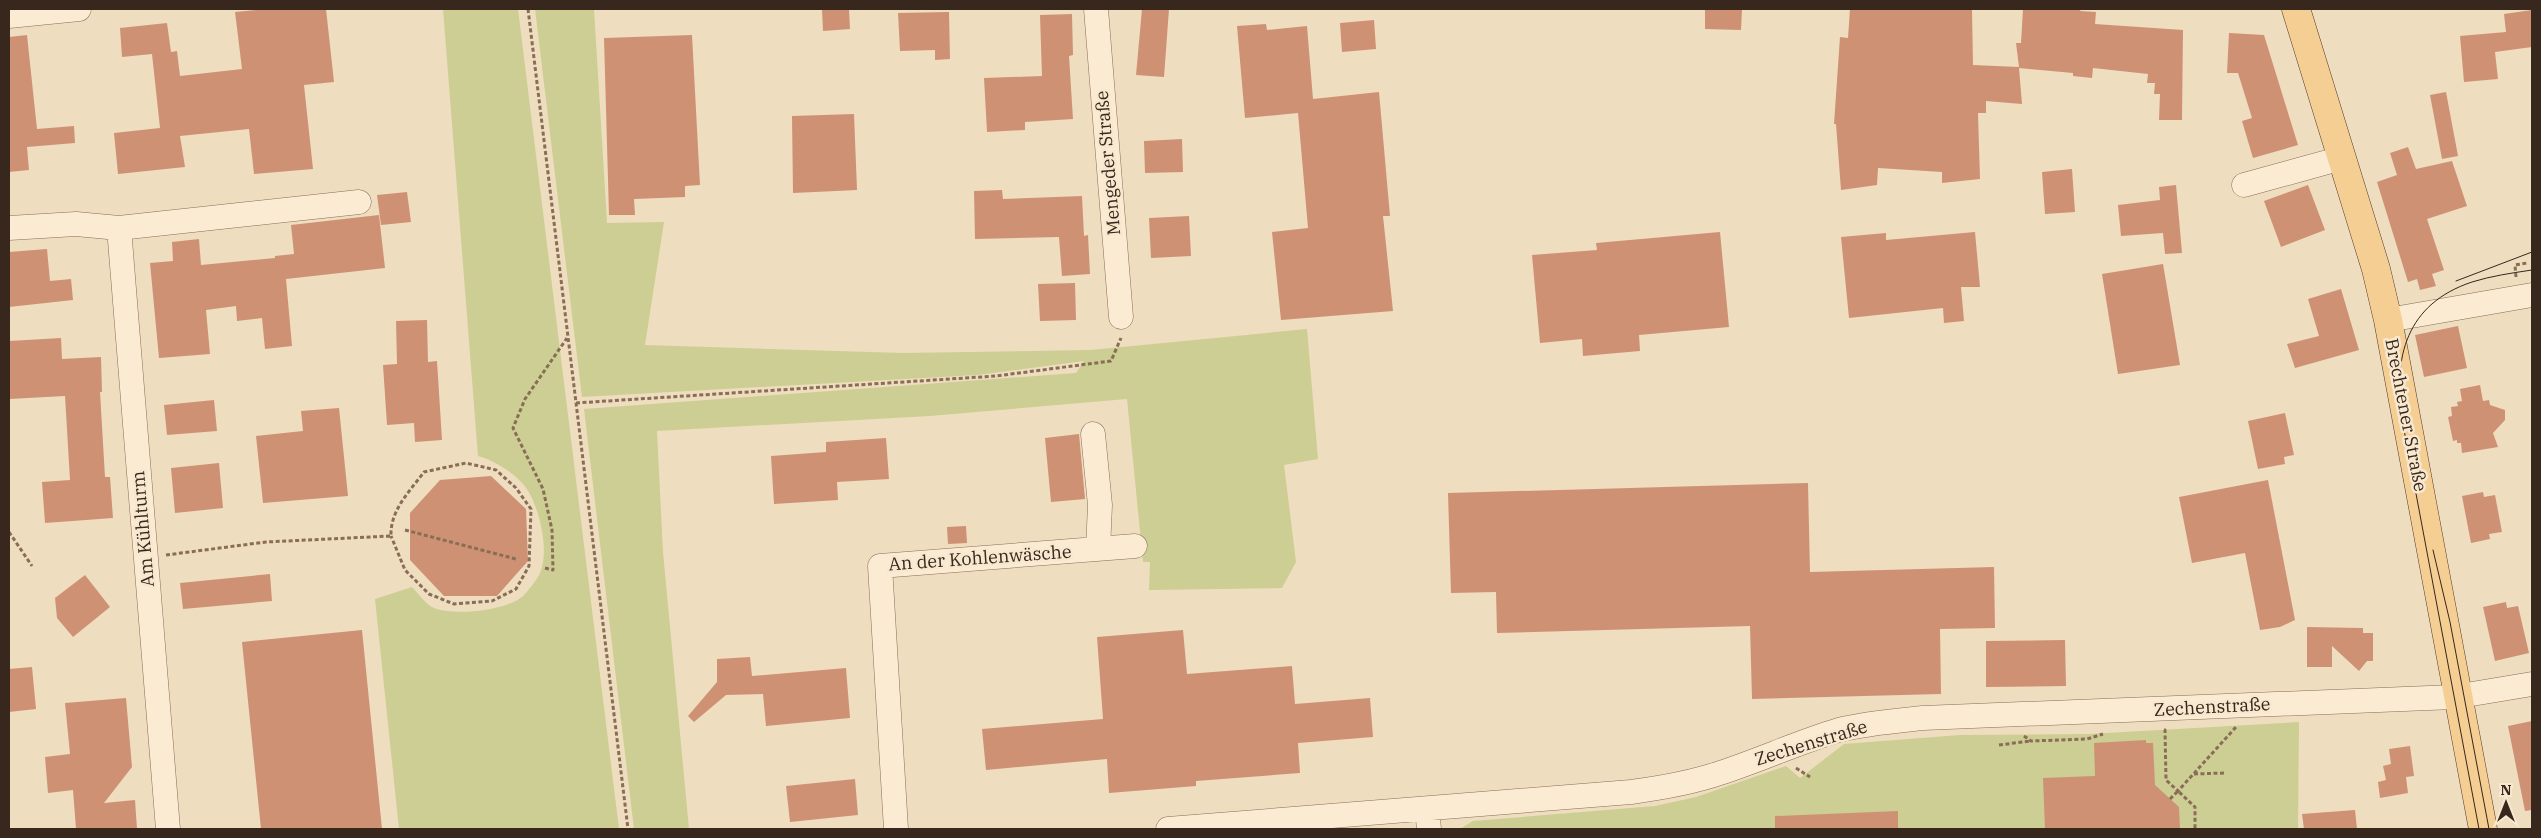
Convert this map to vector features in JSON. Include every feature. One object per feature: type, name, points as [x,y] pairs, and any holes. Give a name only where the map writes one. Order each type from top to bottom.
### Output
[{"type":"main road","name":"Brechtener Straße","points":[[2296,9],[2376,269],[2388,320],[2484,829]]},
{"type":"street","points":[[9,16],[79,9]]},
{"type":"street","name":"Mengeder Straße","points":[[1096,9],[1121,317]]},
{"type":"street","points":[[2244,186],[2342,158]]},
{"type":"street","points":[[9,228],[76,224],[118,228],[360,202]]},
{"type":"street","name":"Am Kühlturm","points":[[118,228],[168,829]]},
{"type":"street","points":[[2388,320],[2532,295]]},
{"type":"street","points":[[1093,434],[1100,505],[1098,549]]},
{"type":"street","name":"An der Kohlenwäsche","points":[[896,829],[880,566],[1135,546]]},
{"type":"street","name":"Zechenstraße","points":[[1168,829],[1428,819],[1671,786],[1720,773],[1772,752],[1840,730],[1880,722],[2459,697],[2532,684]]},
{"type":"path","points":[[528,9],[628,829]]},
{"type":"path","points":[[2520,264],[2527,263]]},
{"type":"path","points":[[576,403],[996,376],[1111,361],[1122,337],[1121,317]]},
{"type":"path","points":[[545,568],[553,570],[552,530],[544,497],[513,428],[525,399],[568,338]]},
{"type":"path","points":[[466,463],[496,470],[516,488],[531,509],[530,566],[516,588],[492,601],[454,604],[429,594],[405,570],[391,536],[390,527],[400,503],[424,472],[466,463]]},
{"type":"path","points":[[405,530],[516,559]]},
{"type":"path","points":[[9,532],[32,566]]},
{"type":"path","points":[[146,559],[172,553],[266,542],[391,536]]},
{"type":"path","points":[[2170,799],[2255,706]]},
{"type":"path","points":[[1998,716],[2031,741]]},
{"type":"path","points":[[2156,730],[2166,730],[2166,780],[2195,807],[2195,829]]},
{"type":"path","points":[[1999,745],[2087,738],[2108,732]]},
{"type":"path","points":[[2194,774],[2224,773]]},
{"type":"green space","points":[[443,9],[518,9],[619,829],[399,829],[375,599],[412,587],[428,604],[443,610],[454,612],[480,611],[505,605],[523,596],[531,586],[539,575],[544,554],[542,528],[529,492],[508,471],[490,460],[478,456]]},
{"type":"green space","points":[[535,9],[594,9],[607,223],[664,222],[645,345],[903,353],[1091,350],[1307,329],[1318,459],[1284,465],[1296,562],[1282,588],[1149,590],[1150,562],[1143,562],[1127,399],[930,416],[657,431],[663,552],[689,829],[634,829],[584,409],[1076,373],[1084,361],[977,375],[582,397]]},
{"type":"green space","points":[[2299,722],[2298,829],[1460,829],[1473,821],[1655,806],[1696,797],[1786,766],[1800,778],[1844,744],[1960,735],[2089,734]]},
{"type":"building","points":[[268,9],[326,9],[334,82],[304,85],[313,169],[254,174],[249,129],[180,136],[185,167],[118,174],[114,133],[160,128],[152,54],[122,57],[120,28],[167,23],[171,52],[177,51],[180,76],[242,69],[235,12]]},
{"type":"building","points":[[822,9],[849,9],[850,29],[823,31]]},
{"type":"building","points":[[1142,9],[1169,9],[1164,77],[1136,75]]},
{"type":"building","points":[[1705,9],[1742,9],[1741,30],[1705,29]]},
{"type":"building","points":[[1850,9],[1972,9],[1973,65],[2019,67],[2016,43],[2021,43],[2023,9],[2081,9],[2080,11],[2096,12],[2095,24],[2183,30],[2182,120],[2159,120],[2160,94],[2154,94],[2155,83],[2147,83],[2148,74],[2093,68],[2092,78],[2073,76],[2073,73],[2019,68],[2022,104],[1986,101],[1986,113],[1978,113],[1980,179],[1942,183],[1942,172],[1878,168],[1877,185],[1841,190],[1836,124],[1834,124],[1840,37],[1848,38]]},
{"type":"building","points":[[2532,10],[2532,47],[2495,52],[2498,79],[2464,82],[2460,36],[2506,32],[2504,14]]},
{"type":"building","points":[[949,12],[950,59],[935,60],[935,50],[900,51],[898,13]]},
{"type":"building","points":[[1072,14],[1073,55],[1069,56],[1073,119],[1025,122],[1025,130],[987,132],[984,78],[1042,76],[1040,15]]},
{"type":"building","points":[[1374,20],[1376,49],[1342,52],[1340,23]]},
{"type":"building","points":[[1266,24],[1267,30],[1307,26],[1313,99],[1379,92],[1390,216],[1383,216],[1393,311],[1281,320],[1272,232],[1308,228],[1298,113],[1245,118],[1237,26]]},
{"type":"building","points":[[2229,33],[2264,35],[2298,145],[2253,158],[2242,121],[2252,118],[2238,73],[2227,73]]},
{"type":"building","points":[[27,35],[37,129],[74,126],[75,143],[27,147],[29,170],[9,172],[9,37]]},
{"type":"building","points":[[692,35],[700,185],[685,186],[685,197],[634,199],[635,215],[609,215],[604,38]]},
{"type":"building","points":[[2446,92],[2458,156],[2442,159],[2430,95]]},
{"type":"building","points":[[854,114],[857,190],[793,193],[792,116]]},
{"type":"building","points":[[1182,139],[1183,172],[1145,173],[1144,141]]},
{"type":"building","points":[[2408,147],[2416,169],[2452,161],[2467,206],[2427,219],[2444,270],[2432,274],[2436,286],[2420,290],[2417,279],[2408,282],[2377,182],[2397,175],[2390,153]]},
{"type":"building","points":[[2072,169],[2075,212],[2045,214],[2042,172]]},
{"type":"building","points":[[2176,185],[2182,253],[2165,254],[2163,233],[2121,236],[2118,205],[2160,200],[2159,187]]},
{"type":"building","points":[[2308,185],[2325,230],[2281,247],[2264,201]]},
{"type":"building","points":[[1002,190],[1003,199],[1082,196],[1084,236],[1088,235],[1090,274],[1062,276],[1059,237],[975,239],[974,191]]},
{"type":"building","points":[[407,192],[411,222],[381,225],[377,195]]},
{"type":"building","points":[[379,215],[385,268],[286,279],[292,346],[265,349],[262,318],[237,321],[236,306],[206,310],[210,354],[159,358],[150,263],[173,261],[172,242],[199,239],[201,265],[275,258],[275,256],[294,254],[291,225]]},
{"type":"building","points":[[1189,216],[1191,256],[1151,258],[1149,218]]},
{"type":"building","points":[[1720,232],[1729,327],[1639,335],[1640,351],[1583,356],[1582,339],[1540,343],[1532,255],[1597,250],[1596,243]]},
{"type":"building","points":[[1975,232],[1980,287],[1961,287],[1964,321],[1944,323],[1943,308],[1849,318],[1841,237],[1886,233],[1886,240]]},
{"type":"building","points":[[47,249],[50,281],[71,279],[73,300],[9,307],[9,252]]},
{"type":"building","points":[[2163,264],[2180,365],[2118,374],[2102,274]]},
{"type":"building","points":[[1075,283],[1076,320],[1040,321],[1038,284]]},
{"type":"building","points":[[2341,289],[2359,350],[2295,368],[2287,344],[2319,336],[2308,299]]},
{"type":"building","points":[[427,320],[428,362],[437,361],[442,440],[415,442],[414,423],[387,425],[383,365],[397,364],[396,321]]},
{"type":"building","points":[[2458,326],[2467,368],[2424,377],[2415,335]]},
{"type":"building","points":[[61,338],[62,359],[101,357],[102,392],[100,392],[105,477],[110,477],[113,518],[45,523],[42,482],[70,480],[65,396],[9,399],[9,341]]},
{"type":"building","points":[[2480,385],[2483,401],[2489,400],[2490,405],[2505,410],[2505,420],[2493,433],[2498,447],[2462,453],[2461,443],[2457,443],[2457,440],[2453,441],[2448,417],[2452,416],[2451,407],[2458,406],[2457,402],[2462,401],[2460,389]]},
{"type":"building","points":[[214,400],[217,431],[167,435],[164,405]]},
{"type":"building","points":[[339,408],[348,496],[263,503],[256,436],[303,431],[301,411]]},
{"type":"building","points":[[2285,413],[2294,455],[2284,457],[2285,464],[2258,469],[2248,421]]},
{"type":"building","points":[[1079,434],[1085,499],[1051,502],[1045,438]]},
{"type":"building","points":[[886,438],[889,479],[837,482],[838,500],[774,504],[771,456],[826,452],[826,442]]},
{"type":"building","points":[[219,463],[223,508],[175,513],[171,468]]},
{"type":"building","points":[[491,476],[526,509],[528,561],[497,596],[444,596],[410,560],[410,513],[440,480]]},
{"type":"building","points":[[2268,480],[2295,620],[2280,627],[2260,630],[2245,553],[2192,563],[2179,497]]},
{"type":"building","points":[[1808,483],[1810,572],[1994,567],[1995,628],[1940,629],[1941,694],[1752,699],[1750,626],[1497,633],[1496,592],[1451,593],[1448,493]]},
{"type":"building","points":[[2483,492],[2484,497],[2495,495],[2502,532],[2489,534],[2490,539],[2471,543],[2462,496]]},
{"type":"building","points":[[966,526],[967,543],[948,544],[947,527]]},
{"type":"building","points":[[270,574],[272,601],[183,609],[180,583]]},
{"type":"building","points":[[85,575],[110,607],[73,637],[57,618],[55,598]]},
{"type":"building","points":[[2506,602],[2507,608],[2518,606],[2529,653],[2495,661],[2483,607]]},
{"type":"building","points":[[2307,627],[2363,628],[2363,633],[2373,633],[2373,661],[2367,661],[2359,671],[2332,646],[2332,667],[2307,667]]},
{"type":"building","points":[[362,630],[382,829],[261,829],[242,642]]},
{"type":"building","points":[[1183,630],[1187,674],[1292,666],[1295,704],[1370,698],[1373,737],[1298,743],[1300,773],[1196,781],[1196,786],[1109,793],[1107,759],[986,770],[982,729],[1103,719],[1097,637]]},
{"type":"building","points":[[2065,640],[2066,686],[1986,687],[1986,641]]},
{"type":"building","points":[[750,657],[752,676],[846,668],[850,718],[766,726],[763,694],[726,695],[694,722],[688,716],[717,682],[717,659]]},
{"type":"building","points":[[32,667],[36,709],[9,712],[9,669]]},
{"type":"building","points":[[126,698],[132,767],[104,803],[135,800],[137,829],[76,829],[73,790],[48,793],[45,757],[70,754],[65,703]]},
{"type":"building","points":[[2532,721],[2532,810],[2525,811],[2508,726]]},
{"type":"building","points":[[2146,740],[2146,743],[2153,743],[2155,785],[2179,807],[2180,829],[2045,829],[2043,778],[2095,776],[2094,743]]},
{"type":"building","points":[[2410,746],[2414,776],[2406,777],[2408,793],[2380,798],[2378,782],[2386,780],[2383,766],[2391,764],[2389,749]]},
{"type":"building","points":[[855,779],[858,815],[790,822],[786,786]]},
{"type":"building","points":[[2355,810],[2357,829],[2304,829],[2302,814]]},
{"type":"building","points":[[1898,811],[1898,829],[1775,829],[1775,816]]},
{"type":"tram line","points":[[2456,281],[2532,252]]},
{"type":"tram line","points":[[2479,829],[2402,419],[2400,375],[2403,354],[2409,336],[2418,319],[2432,304],[2450,292],[2472,282],[2494,276],[2532,270]]},
{"type":"tram line","points":[[2433,550],[2450,622],[2489,829]]}]
